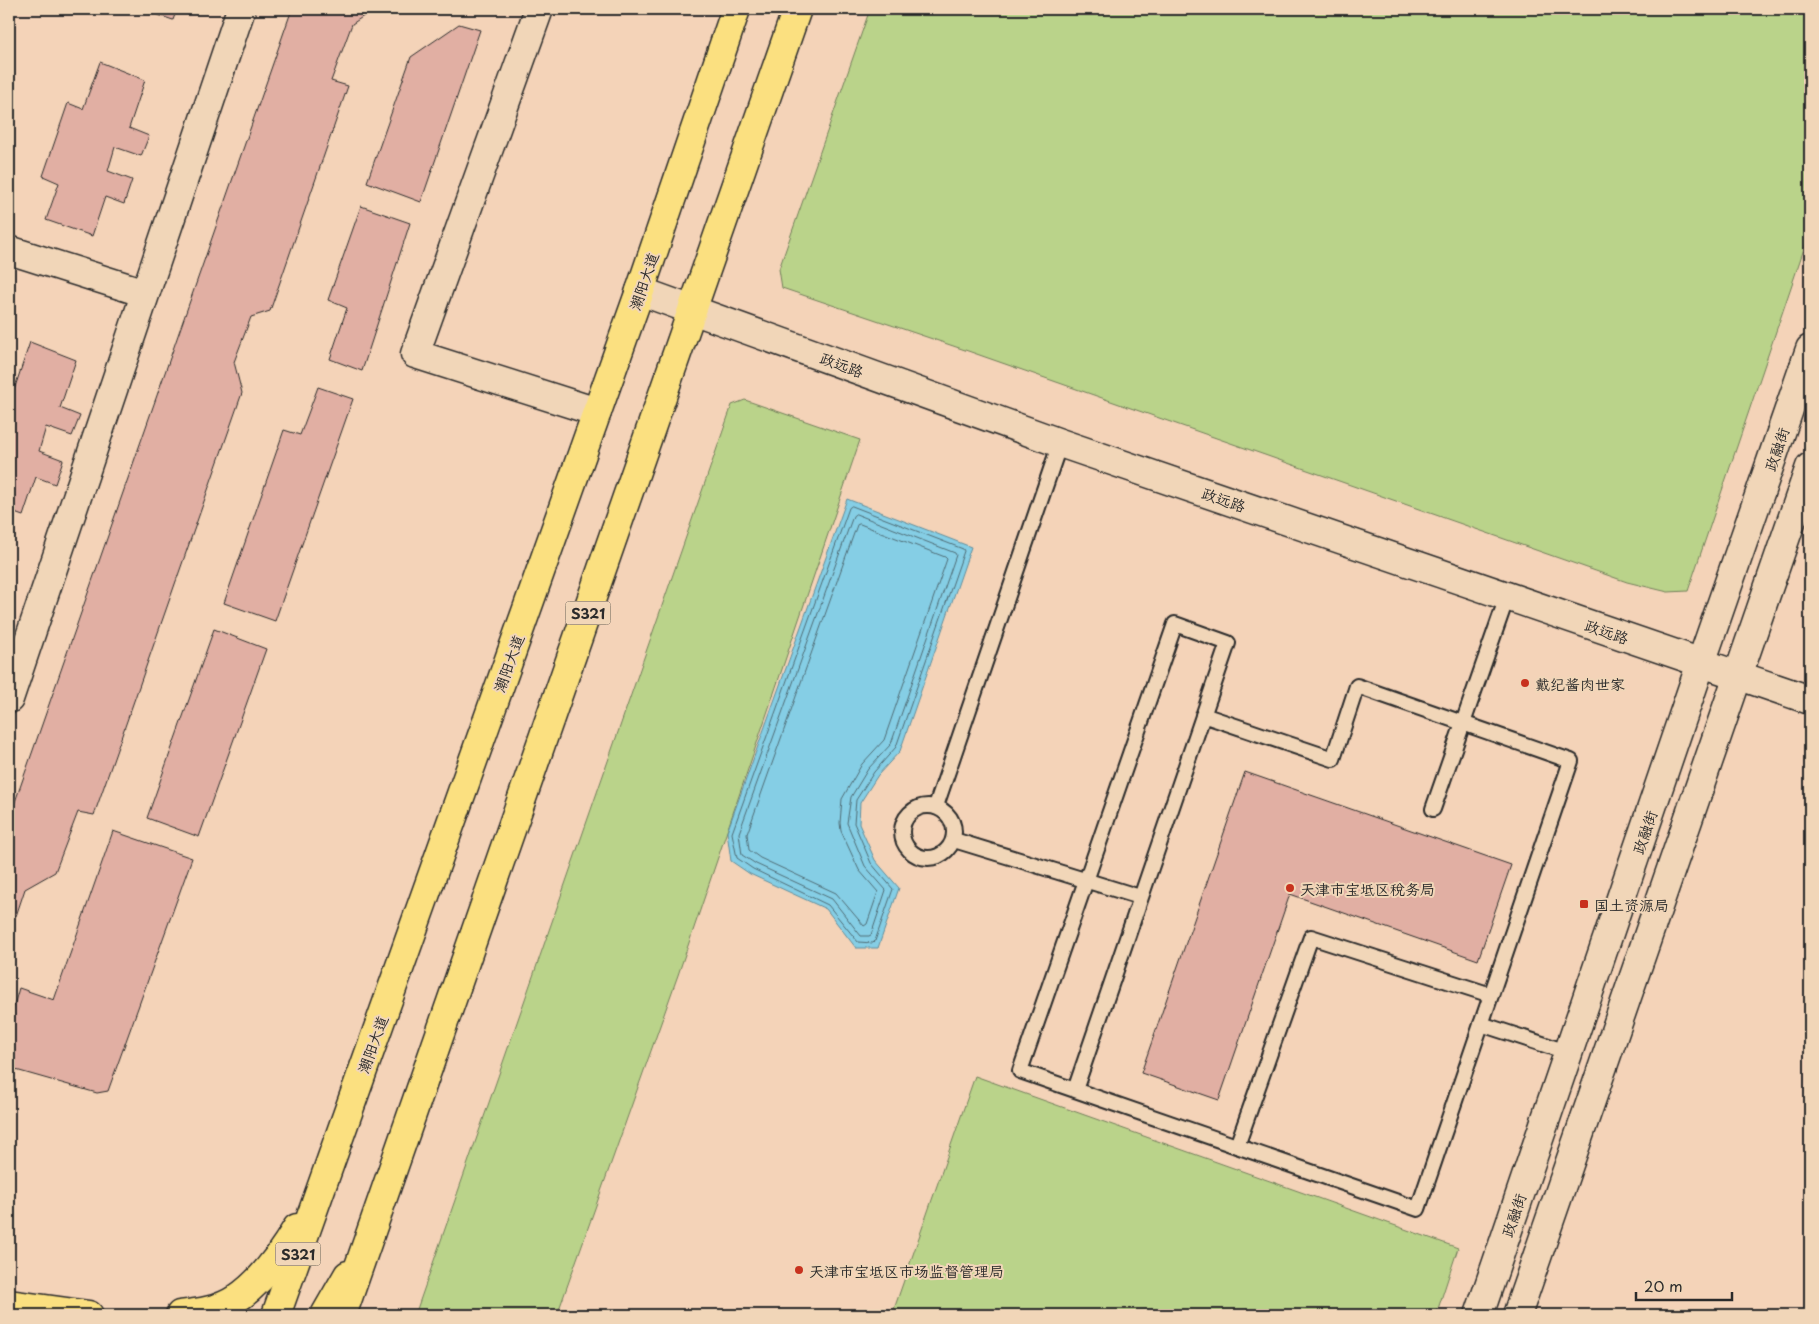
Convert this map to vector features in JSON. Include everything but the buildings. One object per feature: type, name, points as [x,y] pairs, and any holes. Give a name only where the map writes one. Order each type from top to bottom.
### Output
[{"type":"main road","name":"潮阳大道","points":[[276,1315],[640,291],[736,9]]},
{"type":"main road","name":"S321","points":[[342,1315],[797,9]]},
{"type":"main road","points":[[180,1315],[213,1309],[235,1300],[256,1283],[292,1236],[320,1193]]},
{"type":"main road","points":[[326,1315],[346,1280],[376,1217]]},
{"type":"main road","points":[[9,1304],[89,1315]]},
{"type":"street","points":[[9,699],[241,9]]},
{"type":"street","points":[[539,9],[415,354],[596,412]]},
{"type":"street","points":[[9,250],[144,293]]},
{"type":"street","name":"政远路","points":[[640,291],[1060,443],[1810,700]]},
{"type":"street","name":"政融街","points":[[1479,1315],[1810,349]]},
{"type":"street","points":[[1517,1315],[1810,467]]},
{"type":"lane","points":[[936,806],[1060,443]]},
{"type":"lane","points":[[1433,810],[1507,597]]},
{"type":"lane","points":[[1075,1090],[1140,897],[1203,715],[1228,643],[1175,624],[1020,1071],[1418,1209],[1571,761],[1357,686],[1333,759],[1203,715]]},
{"type":"lane","points":[[925,805],[936,806],[945,811],[952,819],[955,829],[954,840],[949,849],[941,855],[931,858],[921,857],[912,853],[905,845],[902,836],[902,826],[907,816],[915,809],[925,805]]},
{"type":"lane","points":[[954,840],[1140,897]]},
{"type":"lane","points":[[1237,1146],[1311,937],[1491,995]]},
{"type":"lane","points":[[1481,1024],[1570,1053]]},
{"type":"green space","points":[[870,9],[1810,9],[1810,231],[1688,591],[1668,592],[1627,582],[968,351],[782,288],[779,269]]},
{"type":"green space","points":[[745,400],[860,440],[678,975],[557,1315],[415,1315],[732,405]]},
{"type":"green space","points":[[975,1076],[1458,1248],[1436,1315],[892,1315]]},
{"type":"water","points":[[847,499],[971,547],[900,751],[878,775],[860,803],[859,824],[875,860],[899,888],[878,948],[856,948],[826,909],[750,874],[731,861],[727,832]]},
{"type":"place","name":"戴纪酱肉世家","points":[[1525,683]]},
{"type":"place","name":"天津市宝坻区税务局","points":[[1290,888]]},
{"type":"place","name":"国土资源局","points":[[1584,904]]},
{"type":"place","name":"天津市宝坻区市场监督管理局","points":[[799,1270]]}]
